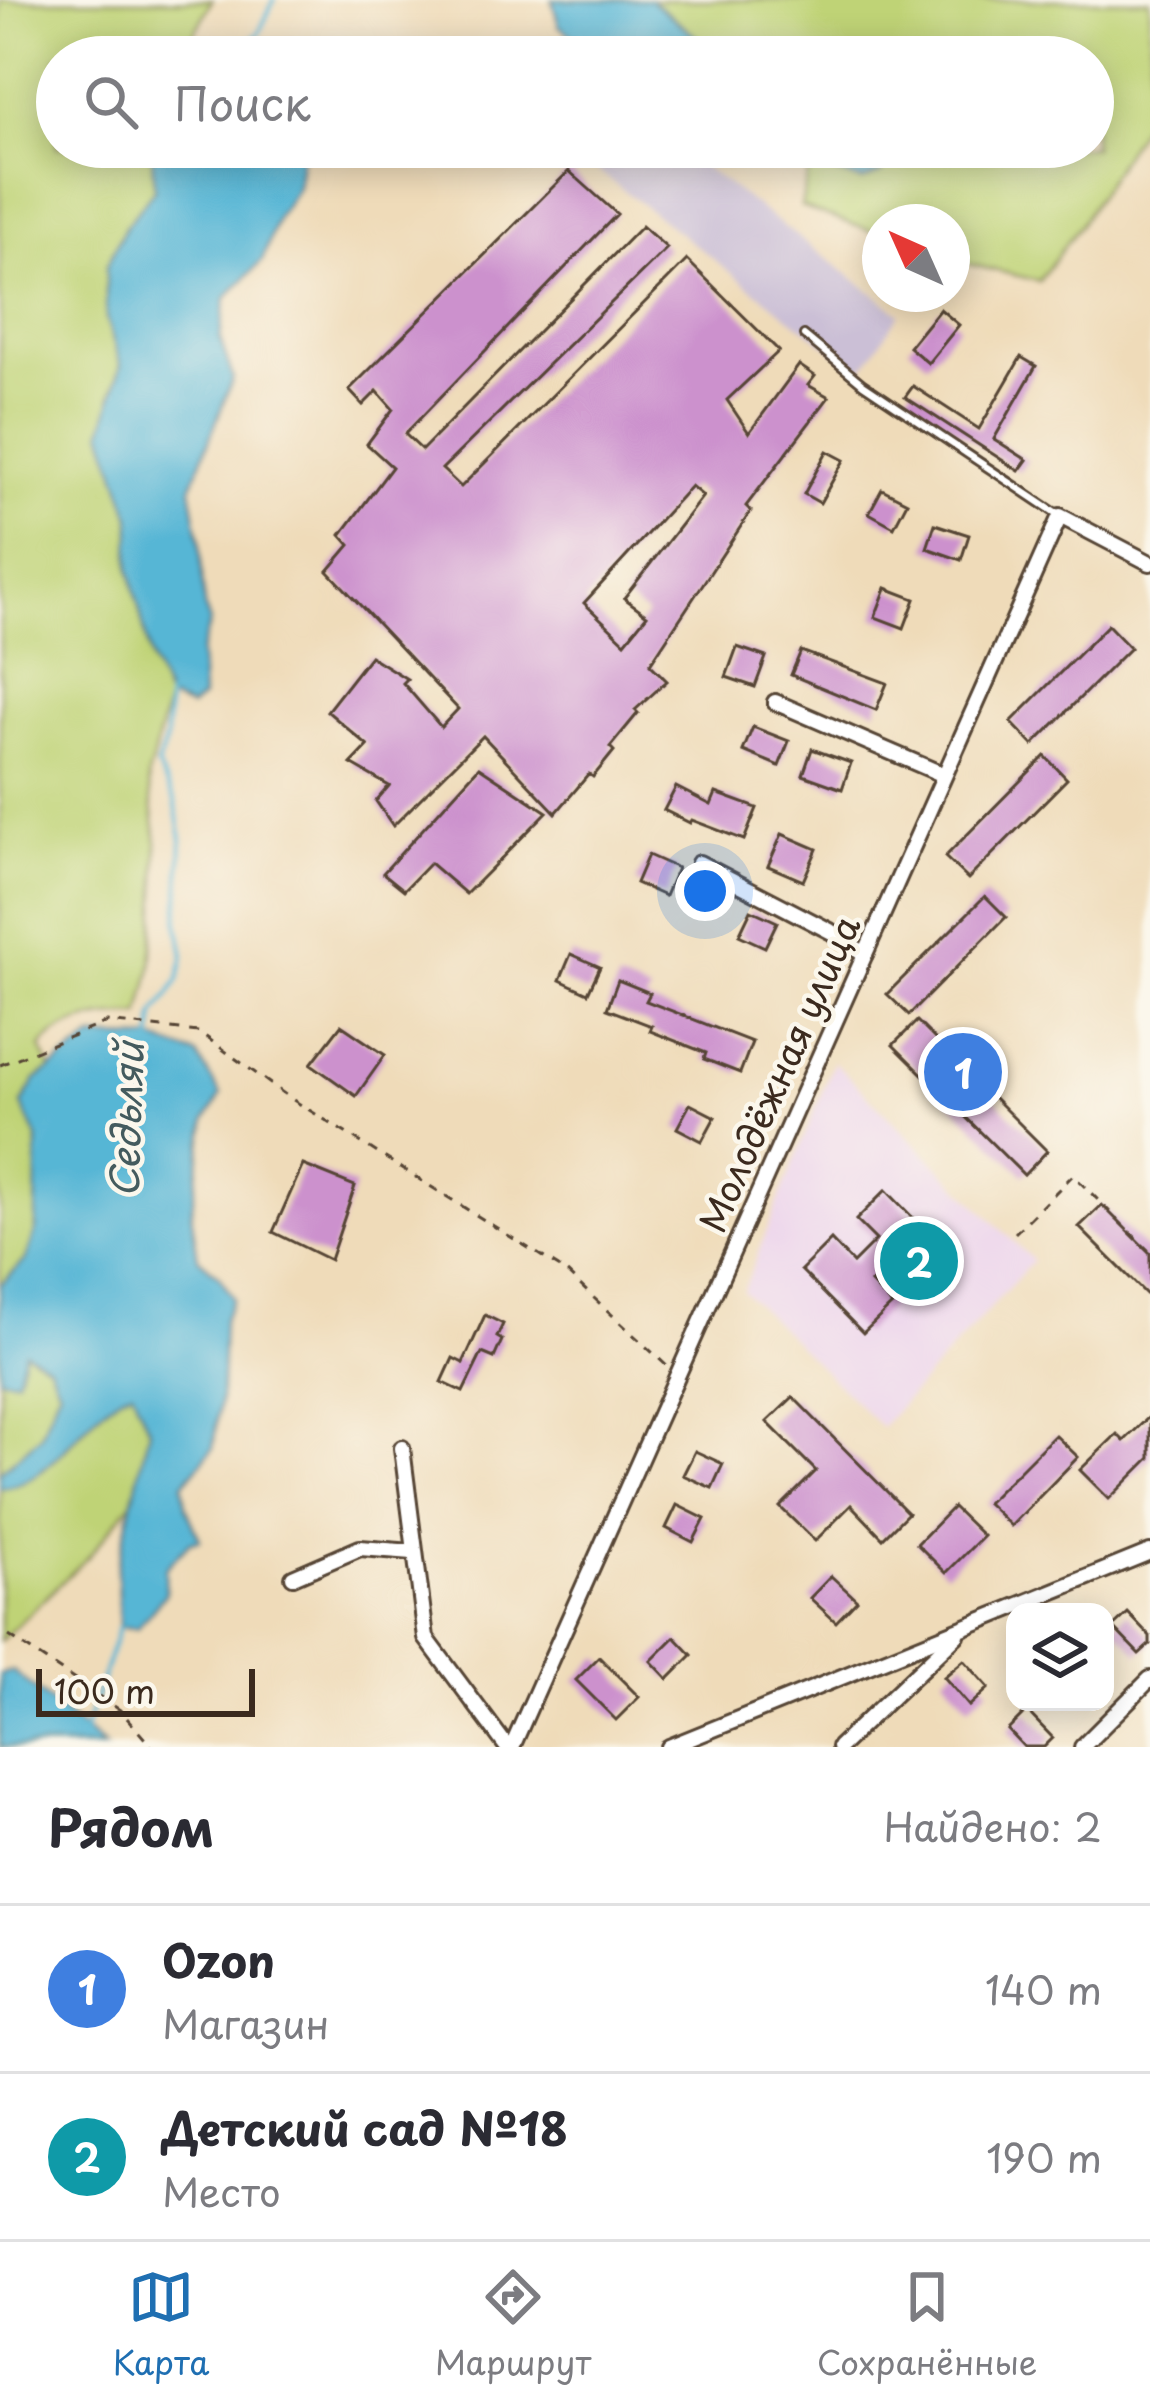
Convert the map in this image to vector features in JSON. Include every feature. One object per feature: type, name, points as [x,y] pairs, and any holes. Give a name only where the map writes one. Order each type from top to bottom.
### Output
[{"type":"street","points":[[1060,516],[1150,563]]},
{"type":"street","name":"Молодёжная улица","points":[[509,1747],[1060,516]]},
{"type":"street","points":[[775,702],[944,775]]},
{"type":"street","points":[[699,863],[865,954]]},
{"type":"street","points":[[402,1448],[426,1638],[509,1747]]},
{"type":"street","points":[[293,1576],[360,1549],[413,1552]]},
{"type":"street","points":[[669,1747],[1150,1552]]},
{"type":"street","points":[[839,1747],[965,1627]]},
{"type":"street","points":[[1082,1747],[1150,1679]]},
{"type":"lane","points":[[804,335],[863,384],[1060,516]]},
{"type":"path","points":[[0,1065],[107,1022],[199,1032],[287,1096],[566,1271],[678,1376]]},
{"type":"path","points":[[1015,1233],[1073,1175],[1150,1252]]},
{"type":"path","points":[[9,1636],[120,1710],[152,1747]]},
{"type":"shaded area","points":[[595,168],[705,168],[862,285],[862,312],[900,313],[861,372]]},
{"type":"shaded area","points":[[834,1062],[1033,1261],[881,1427],[743,1291]]},
{"type":"green space","points":[[0,0],[212,0],[193,36],[36,36],[36,168],[153,168],[154,190],[125,227],[106,318],[121,365],[111,397],[131,517],[130,569],[152,663],[168,699],[148,777],[157,841],[157,894],[152,967],[140,1016],[73,1025],[41,1048],[51,1069],[36,1080],[22,1104],[37,1137],[36,1229],[26,1260],[0,1285]]},
{"type":"green space","points":[[651,0],[1150,0],[1150,112],[1081,223],[1039,281],[970,264],[970,204],[862,204],[862,228],[801,207],[809,168],[862,181],[882,172],[881,168],[1114,168],[1114,36],[695,36]]},
{"type":"green space","points":[[24,1351],[49,1365],[59,1390],[40,1436],[0,1472],[0,1378],[16,1379]]},
{"type":"green space","points":[[132,1389],[149,1429],[133,1501],[89,1556],[0,1641],[0,1488],[38,1473],[99,1413]]},
{"type":"water","points":[[552,0],[651,0],[695,36],[573,36],[559,26]]},
{"type":"water","points":[[153,168],[300,168],[297,188],[278,217],[262,261],[226,298],[220,339],[233,378],[191,488],[204,606],[210,622],[200,653],[202,698],[190,708],[168,699],[152,663],[130,569],[131,517],[103,431],[121,365],[106,318],[106,267],[125,227],[154,190]]},
{"type":"water","points":[[822,168],[881,168],[882,172],[862,181]]},
{"type":"water","points":[[93,1038],[152,1039],[197,1055],[221,1095],[206,1121],[191,1212],[198,1258],[220,1277],[233,1298],[223,1321],[213,1448],[183,1484],[200,1540],[190,1542],[165,1569],[166,1593],[137,1628],[119,1627],[117,1569],[149,1429],[132,1390],[98,1413],[38,1473],[0,1488],[0,1472],[40,1436],[59,1390],[49,1365],[25,1351],[17,1379],[0,1378],[0,1285],[26,1260],[36,1229],[37,1138],[22,1104],[36,1080]]},
{"type":"water","points":[[13,1671],[105,1747],[0,1747],[0,1674]]},
{"type":"building","points":[[569,171],[617,214],[405,434],[422,450],[642,226],[667,248],[442,469],[461,487],[687,260],[779,351],[727,400],[749,433],[799,365],[815,376],[808,385],[829,397],[746,506],[751,511],[650,664],[667,681],[635,710],[638,713],[593,777],[589,774],[556,813],[483,736],[393,826],[376,801],[389,786],[351,764],[368,746],[327,711],[370,656],[407,679],[403,683],[441,727],[458,709],[328,571],[350,545],[341,535],[392,467],[367,444],[393,409],[377,391],[363,405],[349,390]],"holes":[[[691,486],[703,496],[624,598],[647,615],[625,642],[584,603]]]},
{"type":"building","points":[[938,312],[959,325],[928,363],[909,347]]},
{"type":"building","points":[[1021,357],[1036,366],[994,439],[1027,460],[1019,471],[905,397],[913,386],[979,429]]},
{"type":"building","points":[[827,451],[844,460],[820,503],[804,494]]},
{"type":"building","points":[[882,489],[907,502],[894,527],[869,513]]},
{"type":"building","points":[[935,524],[969,535],[961,560],[927,548]]},
{"type":"building","points":[[886,588],[915,599],[904,628],[875,617]]},
{"type":"building","points":[[1108,625],[1130,648],[1033,745],[1011,722]]},
{"type":"building","points":[[737,647],[766,657],[755,687],[726,677]]},
{"type":"building","points":[[801,651],[887,683],[876,710],[791,675]]},
{"type":"building","points":[[753,727],[789,741],[779,766],[743,751]]},
{"type":"building","points":[[812,749],[851,763],[842,789],[803,775]]},
{"type":"building","points":[[1045,756],[1067,779],[968,879],[945,857]]},
{"type":"building","points":[[479,767],[547,812],[466,894],[430,863],[404,890],[383,873]]},
{"type":"building","points":[[676,787],[711,805],[716,793],[757,808],[744,840],[664,810]]},
{"type":"building","points":[[782,834],[817,849],[803,881],[768,866]]},
{"type":"building","points":[[648,855],[677,868],[665,896],[636,883]]},
{"type":"building","points":[[985,896],[1006,917],[909,1015],[887,994]]},
{"type":"building","points":[[751,910],[777,922],[765,947],[739,935]]},
{"type":"building","points":[[571,954],[600,967],[588,993],[560,980]]},
{"type":"building","points":[[618,980],[650,993],[646,1001],[752,1042],[740,1073],[704,1059],[706,1053],[650,1031],[652,1026],[607,1009]]},
{"type":"building","points":[[917,1021],[1047,1151],[1024,1175],[893,1045]]},
{"type":"building","points":[[341,1025],[385,1055],[356,1096],[311,1064]]},
{"type":"building","points":[[690,1104],[715,1117],[702,1141],[677,1128]]},
{"type":"building","points":[[303,1165],[355,1186],[330,1260],[273,1232]]},
{"type":"building","points":[[886,1190],[948,1254],[918,1283],[895,1260],[871,1283],[892,1305],[863,1333],[801,1270],[831,1240],[853,1263],[876,1240],[856,1220]]},
{"type":"building","points":[[1102,1205],[1150,1253],[1150,1298],[1079,1227]]},
{"type":"building","points":[[485,1315],[503,1324],[497,1337],[502,1340],[494,1358],[482,1353],[463,1392],[442,1382],[453,1358],[463,1363]]},
{"type":"building","points":[[793,1397],[908,1513],[883,1538],[851,1505],[815,1541],[780,1507],[816,1471],[767,1422]]},
{"type":"building","points":[[1150,1416],[1150,1458],[1109,1499],[1080,1470],[1117,1434],[1124,1441]]},
{"type":"building","points":[[1055,1435],[1078,1457],[1011,1526],[987,1503]]},
{"type":"building","points":[[695,1451],[723,1464],[712,1488],[683,1475]]},
{"type":"building","points":[[677,1505],[705,1519],[693,1542],[666,1528]]},
{"type":"building","points":[[953,1507],[983,1536],[946,1573],[917,1544]]},
{"type":"building","points":[[831,1576],[857,1600],[836,1622],[810,1598]]},
{"type":"building","points":[[1128,1613],[1150,1636],[1150,1644],[1139,1654],[1114,1626]]},
{"type":"building","points":[[675,1637],[692,1655],[668,1679],[651,1661]]},
{"type":"building","points":[[599,1657],[639,1697],[616,1720],[576,1680]]},
{"type":"building","points":[[964,1660],[989,1688],[969,1706],[944,1677]]},
{"type":"building","points":[[1027,1711],[1053,1738],[1044,1747],[1024,1747],[1008,1730]]},
{"type":"waterway","name":"Седьляй","points":[[255,36],[274,0]]},
{"type":"waterway","name":"Седьляй","points":[[152,1042],[155,1015],[179,980],[184,956],[178,922],[182,839],[175,801],[157,766],[166,740],[168,696]]},
{"type":"waterway","name":"Седьляй","points":[[85,1730],[119,1627]]},
{"type":"place","name":"Ozon","points":[[963,1072]]},
{"type":"place","name":"Детский сад №18","points":[[919,1261]]}]
